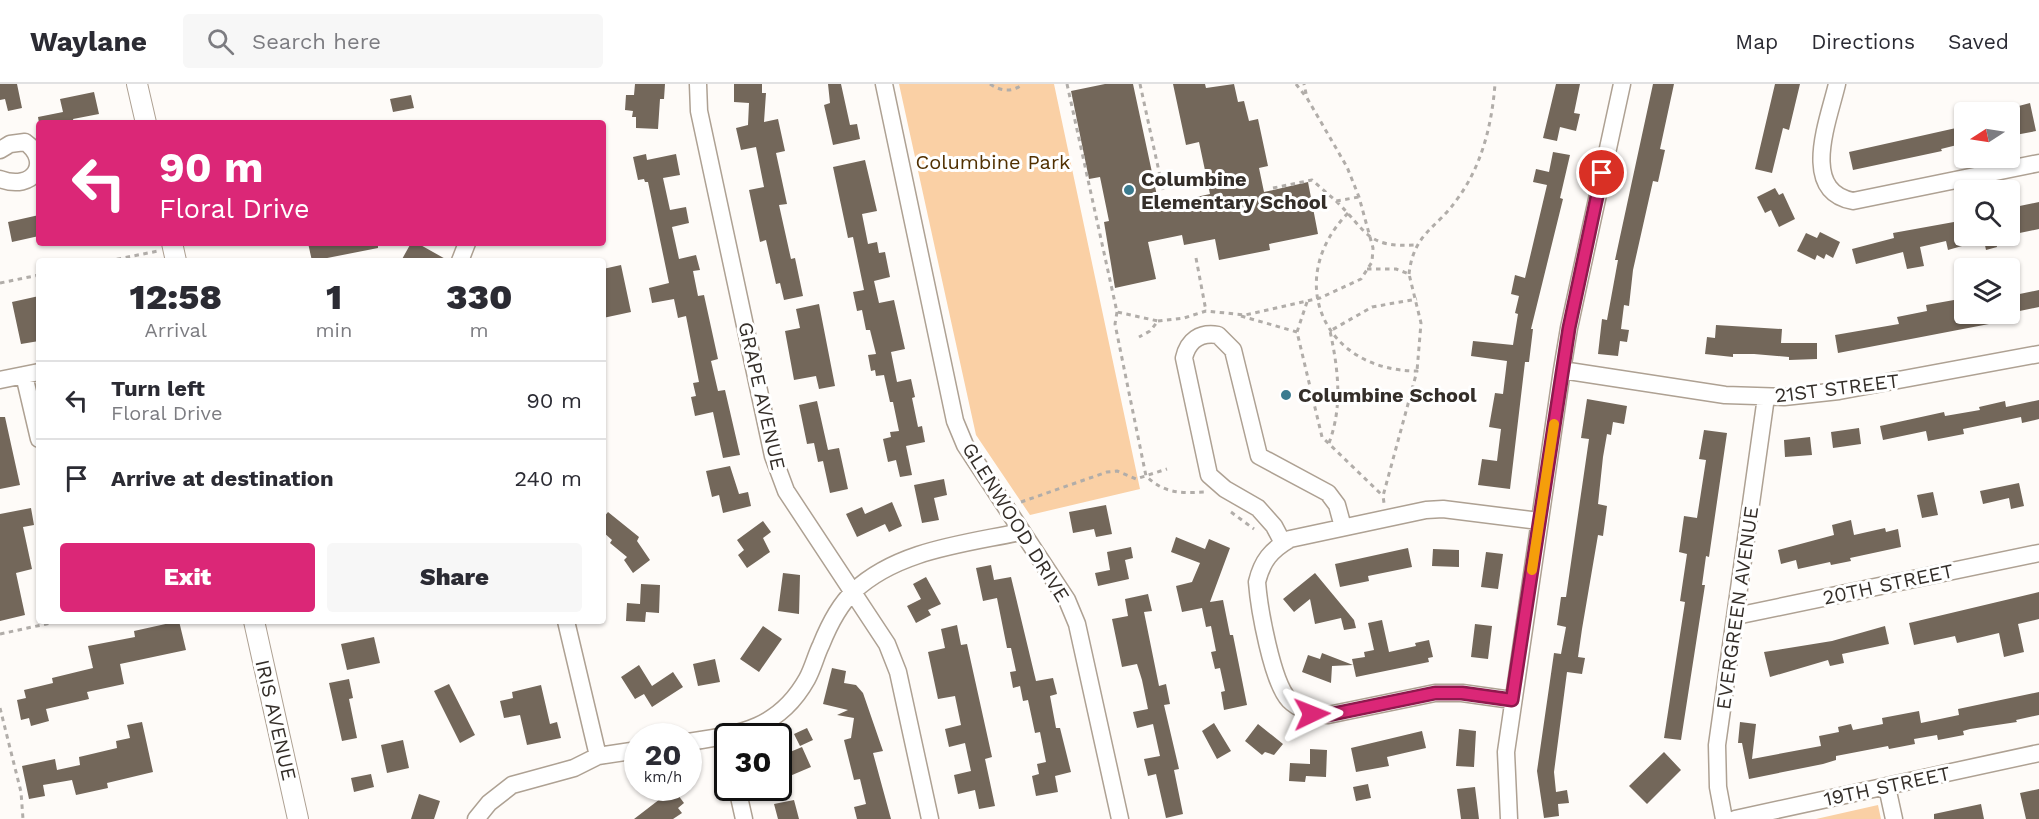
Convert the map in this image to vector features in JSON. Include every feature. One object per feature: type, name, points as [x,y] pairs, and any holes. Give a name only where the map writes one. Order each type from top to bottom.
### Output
[{"type":"main road","points":[[137,84],[145,120]]},
{"type":"main road","name":"IRIS AVENUE","points":[[255,624],[298,819]]},
{"type":"street","name":"GRAPE AVENUE","points":[[698,84],[699,111],[773,456],[786,491],[881,634],[898,672],[930,819]]},
{"type":"street","name":"GLENWOOD DRIVE","points":[[884,84],[955,420],[965,445],[1020,532],[1067,600],[1077,624],[1120,819]]},
{"type":"street","points":[[1509,819],[1506,752],[1512,700],[1562,370],[1622,84]]},
{"type":"street","points":[[1837,84],[1820,162],[1823,179],[1830,190],[1845,200],[1853,201],[2039,163]]},
{"type":"street","points":[[0,150],[10,144],[25,142],[33,147],[36,158]]},
{"type":"street","points":[[0,179],[14,184],[26,182],[36,172]]},
{"type":"street","points":[[1283,543],[1266,517],[1253,504],[1225,489],[1209,475],[1184,358],[1190,344],[1202,335],[1218,335],[1233,350],[1256,453],[1263,460],[1328,493],[1337,505],[1343,527]]},
{"type":"street","name":"21ST STREET","points":[[1562,370],[1725,395],[1766,397],[1839,391],[2039,354]]},
{"type":"street","points":[[0,380],[32,374],[36,411]]},
{"type":"street","name":"EVERGREEN AVENUE","points":[[1724,819],[1718,787],[1717,745],[1766,397]]},
{"type":"street","points":[[1512,700],[1462,693],[1435,693],[1328,715],[1312,714],[1290,701],[1278,684],[1257,582],[1261,567],[1272,551],[1283,543],[1343,527],[1443,509],[1539,520]]},
{"type":"street","points":[[765,723],[776,717],[792,702],[808,677],[831,621],[853,592],[895,564],[923,554],[1020,532]]},
{"type":"street","name":"20TH STREET","points":[[1736,616],[2039,553]]},
{"type":"street","points":[[567,624],[598,756]]},
{"type":"street","points":[[476,819],[489,803],[512,785],[574,768],[598,756],[624,752]]},
{"type":"street","name":"19TH STREET","points":[[1734,819],[2039,753]]},
{"type":"street","points":[[1887,787],[1894,819]]},
{"type":"street","points":[[740,801],[744,819]]},
{"type":"path","points":[[990,84],[1002,90],[1012,90],[1023,84]]},
{"type":"path","points":[[1067,84],[1117,312],[1115,324],[1146,476],[1163,490],[1179,494],[1212,493]]},
{"type":"path","points":[[1140,84],[1163,190]]},
{"type":"path","points":[[1239,315],[1317,299],[1362,279],[1372,262],[1373,248],[1359,197],[1347,167],[1307,98],[1296,84]]},
{"type":"path","points":[[1304,84],[1307,98]]},
{"type":"path","points":[[1386,518],[1383,496],[1417,371],[1421,323],[1417,299],[1409,274],[1415,245],[1444,217],[1472,174],[1488,131],[1496,84]]},
{"type":"path","points":[[1273,188],[1312,180],[1348,213],[1370,239],[1401,246],[1415,245]]},
{"type":"path","points":[[1336,201],[1359,197]]},
{"type":"path","points":[[1329,444],[1338,401],[1338,378],[1330,331],[1317,299],[1317,268],[1323,247],[1335,227],[1348,213]]},
{"type":"path","points":[[120,258],[165,247]]},
{"type":"path","points":[[1196,258],[1206,311]]},
{"type":"path","points":[[1367,269],[1396,269],[1409,274]]},
{"type":"path","points":[[0,284],[36,276]]},
{"type":"path","points":[[1330,331],[1372,307],[1417,299]]},
{"type":"path","points":[[1307,302],[1297,332],[1322,436],[1383,496]]},
{"type":"path","points":[[1117,312],[1158,321],[1184,318],[1206,311],[1239,315],[1297,332]]},
{"type":"path","points":[[1139,337],[1150,331],[1158,321]]},
{"type":"path","points":[[1330,331],[1343,346],[1374,365],[1398,371],[1417,371]]},
{"type":"path","points":[[1005,508],[1107,472],[1117,471],[1136,479],[1167,469]]},
{"type":"path","points":[[1226,508],[1247,525],[1283,543]]},
{"type":"path","points":[[0,634],[46,624]]},
{"type":"path","points":[[0,708],[21,792],[23,819]]},
{"type":"green space","name":"Columbine Park","points":[[899,84],[1054,84],[1140,489],[1030,515],[976,435]]},
{"type":"green space","points":[[1878,805],[1881,819],[1816,819]]},
{"type":"building","points":[[0,84],[17,84],[22,108],[8,111],[5,99],[0,100]]},
{"type":"building","points":[[635,84],[665,84],[664,99],[660,99],[658,129],[636,128],[636,117],[632,117],[633,111],[625,110],[626,95],[634,95]]},
{"type":"building","points":[[734,84],[762,84],[762,93],[766,93],[764,122],[778,119],[785,151],[776,153],[787,204],[779,205],[791,259],[795,258],[803,296],[784,300],[780,283],[776,284],[766,240],[760,242],[749,190],[764,187],[756,147],[741,150],[736,128],[748,125],[749,103],[734,102]]},
{"type":"building","points":[[828,84],[841,84],[850,125],[857,124],[860,139],[833,145],[824,105],[830,103]]},
{"type":"building","name":"Columbine Elementary School","points":[[1105,84],[1133,84],[1159,205],[1210,194],[1199,142],[1186,145],[1173,84],[1205,84],[1206,88],[1234,84],[1238,102],[1244,101],[1249,121],[1258,119],[1268,166],[1259,168],[1264,192],[1308,182],[1318,234],[1269,244],[1270,250],[1219,260],[1215,239],[1184,245],[1182,235],[1148,242],[1156,279],[1115,288],[1104,222],[1109,221],[1100,177],[1089,179],[1071,91]]},
{"type":"building","points":[[1556,84],[1580,84],[1574,113],[1580,114],[1576,131],[1560,127],[1557,141],[1543,138]]},
{"type":"building","points":[[1653,84],[1674,84],[1660,149],[1665,150],[1658,182],[1653,181],[1633,270],[1629,306],[1624,305],[1621,329],[1629,330],[1627,342],[1620,341],[1618,356],[1598,354],[1602,319],[1607,320],[1618,260],[1615,260]]},
{"type":"building","points":[[1775,84],[1800,84],[1789,130],[1783,128],[1772,173],[1755,169]]},
{"type":"building","points":[[94,92],[99,114],[73,120],[38,120],[38,117],[63,112],[60,99]]},
{"type":"building","points":[[411,95],[414,108],[393,112],[390,99]]},
{"type":"building","points":[[2030,103],[2036,131],[2020,134],[2020,106]]},
{"type":"building","points":[[1954,128],[1954,146],[1941,149],[1942,151],[1853,170],[1849,152]]},
{"type":"building","points":[[1553,152],[1570,155],[1560,198],[1563,199],[1531,329],[1533,329],[1529,362],[1525,362],[1510,489],[1478,485],[1482,459],[1497,461],[1501,429],[1489,427],[1495,393],[1503,394],[1507,361],[1471,356],[1473,341],[1513,345],[1518,314],[1515,313],[1519,296],[1511,294],[1515,275],[1525,278],[1547,185],[1533,182],[1536,169],[1549,172]]},
{"type":"building","points":[[646,154],[647,160],[676,154],[680,175],[663,178],[670,210],[686,207],[689,223],[672,227],[679,259],[696,255],[700,270],[693,271],[698,296],[704,295],[718,359],[711,361],[718,391],[725,390],[740,455],[723,458],[713,412],[695,416],[691,397],[696,396],[693,383],[699,382],[686,316],[678,318],[674,299],[652,303],[649,288],[669,283],[648,182],[644,179],[638,180],[633,157]]},
{"type":"building","points":[[865,160],[877,211],[862,214],[868,244],[877,242],[879,253],[885,252],[890,277],[874,281],[879,303],[894,300],[905,349],[891,352],[897,382],[911,379],[918,427],[922,426],[925,442],[906,446],[912,475],[900,477],[896,460],[888,462],[883,439],[891,437],[890,432],[899,431],[893,402],[890,402],[884,375],[876,376],[875,370],[871,371],[868,355],[876,354],[870,330],[866,330],[862,310],[857,311],[853,292],[864,290],[853,237],[848,238],[833,167]]},
{"type":"building","points":[[1775,188],[1779,195],[1783,193],[1795,219],[1779,227],[1771,210],[1765,213],[1757,197]]},
{"type":"building","points":[[2039,202],[2039,229],[2020,233],[2020,206]]},
{"type":"building","points":[[36,216],[36,237],[12,242],[8,222]]},
{"type":"building","points":[[1954,222],[1954,246],[1962,246],[1948,250],[1946,241],[1920,247],[1924,266],[1907,269],[1903,252],[1856,264],[1852,249],[1894,238],[1893,233]]},
{"type":"building","points":[[1820,232],[1840,242],[1833,258],[1826,254],[1824,259],[1817,255],[1815,260],[1797,251],[1806,233],[1817,238]]},
{"type":"building","points":[[309,246],[378,246],[378,248],[327,258],[311,258]]},
{"type":"building","points":[[409,246],[422,246],[444,258],[403,258]]},
{"type":"building","points":[[1985,246],[1997,246],[1997,247],[1986,250]]},
{"type":"building","points":[[621,265],[631,312],[606,317],[606,268]]},
{"type":"building","points":[[2039,290],[2039,307],[2020,311],[2020,294]]},
{"type":"building","points":[[36,297],[36,342],[21,344],[12,302]]},
{"type":"building","points":[[1954,300],[1954,324],[1989,324],[1838,353],[1835,335],[1899,324],[1897,317],[1927,311],[1926,305]]},
{"type":"building","points":[[819,304],[835,386],[819,389],[816,376],[794,380],[785,331],[800,328],[796,309]]},
{"type":"building","points":[[1716,325],[1782,329],[1781,343],[1817,343],[1817,359],[1789,360],[1789,357],[1754,354],[1733,354],[1733,357],[1705,354],[1707,337],[1715,338]]},
{"type":"building","points":[[1587,399],[1627,406],[1624,424],[1613,422],[1611,435],[1607,434],[1603,457],[1598,504],[1607,506],[1603,536],[1598,535],[1582,629],[1578,657],[1585,658],[1582,674],[1567,672],[1554,772],[1556,792],[1567,790],[1569,803],[1558,804],[1559,816],[1544,818],[1537,771],[1554,653],[1561,654],[1566,627],[1557,625],[1561,597],[1566,597],[1589,439],[1581,438]]},
{"type":"building","points":[[2039,400],[2039,419],[2022,423],[2021,417],[1963,429],[1964,434],[1928,441],[1926,431],[1883,440],[1880,426],[1944,412],[1945,416],[1980,410],[1979,407],[2005,401],[2006,407]]},
{"type":"building","points":[[817,401],[828,450],[839,448],[848,489],[830,493],[823,461],[818,462],[814,443],[807,444],[799,405]]},
{"type":"building","points":[[0,417],[5,417],[20,485],[0,489]]},
{"type":"building","points":[[1859,428],[1861,444],[1833,448],[1831,432]]},
{"type":"building","points":[[1704,430],[1727,433],[1709,557],[1706,556],[1702,585],[1705,585],[1681,740],[1664,738],[1685,602],[1680,601],[1687,554],[1679,552],[1684,516],[1697,518],[1706,460],[1699,459]]},
{"type":"building","points":[[1810,437],[1812,455],[1785,457],[1784,440]]},
{"type":"building","points":[[730,466],[739,494],[748,492],[751,506],[723,513],[719,495],[712,497],[706,471]]},
{"type":"building","points":[[944,479],[947,495],[934,498],[939,520],[922,523],[914,485]]},
{"type":"building","points":[[2019,483],[2024,506],[2011,509],[2009,498],[1983,504],[1980,491]]},
{"type":"building","points":[[1933,492],[1938,515],[1922,518],[1917,495]]},
{"type":"building","points":[[892,502],[902,526],[889,532],[885,524],[857,537],[846,514],[862,507],[865,514]]},
{"type":"building","points":[[1106,505],[1112,534],[1096,537],[1094,529],[1073,533],[1069,512]]},
{"type":"building","points":[[31,508],[34,525],[23,527],[32,569],[16,573],[25,615],[0,621],[0,514]]},
{"type":"building","points":[[608,512],[639,537],[637,541],[650,560],[633,573],[624,560],[627,557],[610,543],[612,540],[606,535]]},
{"type":"building","points":[[1851,520],[1854,535],[1885,528],[1886,532],[1898,529],[1901,547],[1850,558],[1851,561],[1831,565],[1830,562],[1798,569],[1796,560],[1781,564],[1778,550],[1834,535],[1832,525]]},
{"type":"building","points":[[763,521],[771,532],[763,538],[770,552],[747,568],[738,555],[744,550],[737,540]]},
{"type":"building","points":[[1176,537],[1205,549],[1209,539],[1230,548],[1210,602],[1223,600],[1230,635],[1233,635],[1247,705],[1224,710],[1221,692],[1225,691],[1220,668],[1215,669],[1211,652],[1216,651],[1211,626],[1206,627],[1202,608],[1182,612],[1176,586],[1192,582],[1200,563],[1171,552]]},
{"type":"building","points":[[1131,547],[1133,558],[1125,560],[1129,579],[1098,586],[1095,573],[1110,570],[1107,552]]},
{"type":"building","points":[[1408,548],[1412,567],[1368,576],[1369,581],[1340,587],[1335,564]]},
{"type":"building","points":[[1433,549],[1459,550],[1459,567],[1432,566]]},
{"type":"building","points":[[1486,552],[1503,554],[1498,589],[1481,587]]},
{"type":"building","points":[[991,565],[994,580],[1011,577],[1036,681],[1053,678],[1057,694],[1050,696],[1056,728],[1060,728],[1071,772],[1055,776],[1058,792],[1036,796],[1032,776],[1039,774],[1037,764],[1046,762],[1040,732],[1035,733],[1028,700],[1023,701],[1020,686],[1013,688],[1010,672],[1016,671],[1011,648],[1007,648],[997,598],[983,601],[976,568]]},
{"type":"building","points":[[783,573],[800,575],[799,614],[778,611]]},
{"type":"building","points":[[1315,573],[1354,620],[1356,628],[1344,630],[1341,618],[1315,624],[1310,599],[1294,612],[1283,599]]},
{"type":"building","points":[[926,577],[941,604],[928,610],[931,615],[916,623],[907,606],[921,599],[913,584]]},
{"type":"building","points":[[641,584],[660,585],[659,613],[646,612],[645,622],[626,621],[627,603],[640,604]]},
{"type":"building","points":[[2039,592],[2039,619],[2018,624],[2024,652],[2004,657],[1999,633],[1957,643],[1955,636],[1914,645],[1909,623]]},
{"type":"building","points":[[1148,594],[1152,611],[1144,612],[1159,686],[1166,684],[1170,704],[1164,705],[1179,769],[1174,770],[1183,814],[1166,818],[1156,774],[1148,776],[1144,759],[1160,756],[1153,724],[1137,728],[1133,712],[1148,709],[1142,680],[1137,664],[1122,667],[1112,619],[1128,616],[1125,599]]},
{"type":"building","points":[[1382,620],[1389,652],[1416,646],[1415,643],[1429,640],[1433,657],[1428,658],[1429,662],[1356,677],[1352,659],[1365,657],[1364,652],[1374,650],[1368,623]]},
{"type":"building","points":[[166,624],[180,624],[186,650],[120,664],[124,684],[87,692],[89,699],[46,709],[49,721],[31,726],[29,718],[21,720],[17,700],[26,698],[24,690],[53,683],[52,678],[93,668],[88,646],[135,637],[134,631]]},
{"type":"building","points":[[1475,624],[1492,626],[1488,659],[1471,657]]},
{"type":"building","points":[[957,625],[961,645],[967,644],[992,757],[985,759],[995,806],[979,809],[975,790],[958,794],[954,775],[971,771],[965,743],[949,747],[945,729],[961,725],[955,696],[938,699],[928,652],[945,648],[941,629]]},
{"type":"building","points":[[763,626],[782,639],[759,672],[740,659]]},
{"type":"building","points":[[1885,626],[1889,644],[1842,654],[1844,663],[1830,666],[1828,660],[1770,677],[1764,652],[1832,641]]},
{"type":"building","points":[[374,637],[380,663],[347,670],[341,644]]},
{"type":"building","points":[[1322,653],[1353,665],[1332,666],[1331,683],[1302,672],[1308,655],[1320,659]]},
{"type":"building","points":[[715,659],[720,682],[698,686],[693,664]]},
{"type":"building","points":[[639,665],[652,686],[673,672],[683,687],[652,707],[644,694],[635,699],[621,677]]},
{"type":"building","points":[[832,668],[846,671],[844,683],[856,685],[863,693],[883,751],[873,753],[891,819],[857,819],[854,807],[866,804],[860,779],[854,780],[844,740],[851,738],[854,718],[837,715],[848,710],[823,704]]},
{"type":"building","points":[[349,679],[353,698],[349,699],[357,738],[342,741],[329,683]]},
{"type":"building","points":[[449,684],[475,735],[460,743],[434,691]]},
{"type":"building","points":[[541,685],[550,724],[557,722],[561,738],[527,745],[520,715],[504,718],[500,701],[513,698],[512,692]]},
{"type":"building","points":[[2039,692],[2039,715],[2016,720],[2017,722],[1970,729],[1963,731],[1964,735],[1938,740],[1937,735],[1914,739],[1915,744],[1889,749],[1888,746],[1836,756],[1836,760],[1823,764],[1749,779],[1742,743],[1738,743],[1740,722],[1756,724],[1752,759],[1821,746],[1819,736],[1839,732],[1838,727],[1851,724],[1853,730],[1883,724],[1882,718],[1919,711],[1921,723],[1959,715],[1958,709]]},
{"type":"building","points":[[142,722],[153,772],[107,783],[108,788],[76,795],[72,780],[43,785],[45,796],[29,799],[22,766],[55,759],[57,770],[80,765],[79,757],[117,748],[116,741],[130,738],[127,725]]},
{"type":"building","points":[[1214,723],[1231,751],[1217,759],[1202,731]]},
{"type":"building","points":[[1258,724],[1283,744],[1274,755],[1265,752],[1262,755],[1245,741]]},
{"type":"building","points":[[807,728],[813,740],[800,746],[794,734]]},
{"type":"building","points":[[1459,729],[1476,731],[1474,767],[1456,766]]},
{"type":"building","points":[[1422,731],[1426,748],[1387,757],[1389,766],[1356,772],[1351,748]]},
{"type":"building","points":[[403,740],[409,768],[387,773],[381,745]]},
{"type":"building","points":[[802,747],[811,767],[792,775],[792,751]]},
{"type":"building","points":[[1310,749],[1327,750],[1326,777],[1306,776],[1305,782],[1289,781],[1290,763],[1310,764]]},
{"type":"building","points":[[1664,752],[1681,770],[1647,804],[1629,786]]},
{"type":"building","points":[[371,774],[374,787],[354,792],[351,778]]},
{"type":"building","points":[[1368,784],[1371,798],[1356,801],[1353,787]]},
{"type":"building","points":[[1475,787],[1479,819],[1461,819],[1457,789]]},
{"type":"building","points":[[2039,789],[2039,819],[2026,819],[2020,793]]},
{"type":"building","points":[[419,794],[440,801],[434,819],[411,819]]},
{"type":"building","points":[[794,800],[799,819],[778,819],[774,804]]},
{"type":"building","points":[[657,801],[682,801],[684,803],[678,808],[682,813],[673,819],[634,819]]},
{"type":"building","points":[[1981,804],[1984,819],[1934,819],[1934,814]]},
{"type":"slow traffic","points":[[1532,570],[1554,424]]},
{"type":"place","name":"Columbine Elementary School","points":[[1129,190]]},
{"type":"place","name":"Columbine School","points":[[1286,395]]},
{"type":"route","points":[[1312,714],[1328,715],[1435,693],[1462,693],[1512,700],[1569,328],[1602,173]]}]
